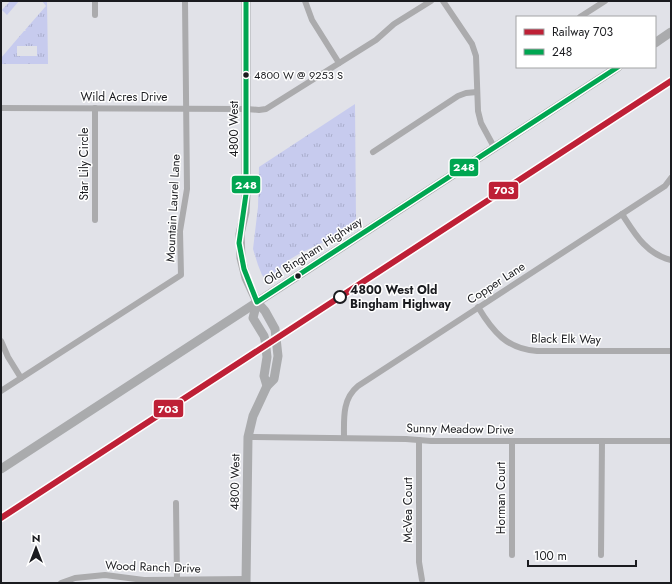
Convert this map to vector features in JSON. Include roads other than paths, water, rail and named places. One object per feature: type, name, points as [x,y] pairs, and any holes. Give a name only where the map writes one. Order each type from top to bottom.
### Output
[{"type":"main road","name":"4800 West","points":[[246,1],[246,199],[240,229],[239,245],[244,272],[257,302],[265,311],[275,329],[278,356],[274,379],[267,386],[253,416],[248,437],[246,581]]},
{"type":"main road","points":[[656,42],[671,32]]},
{"type":"main road","name":"Old Bingham Highway","points":[[1,469],[616,68]]},
{"type":"main road","name":"4800 West","points":[[257,302],[253,318],[265,340],[267,357],[264,376],[267,386]]},
{"type":"street","points":[[95,1],[95,15]]},
{"type":"street","name":"Mountain Laurel Lane","points":[[1,391],[181,275],[180,231],[187,189],[185,1]]},
{"type":"street","points":[[305,1],[312,20],[339,63]]},
{"type":"street","name":"Wild Acres Drive","points":[[1,108],[186,108],[259,110],[270,108],[376,40],[394,24],[430,1]]},
{"type":"street","points":[[443,1],[472,44],[476,56],[478,111],[481,123],[494,147]]},
{"type":"street","points":[[582,16],[605,1]]},
{"type":"street","points":[[373,152],[458,96],[466,93],[477,92]]},
{"type":"street","name":"Star Lily Circle","points":[[95,108],[95,220]]},
{"type":"street","name":"Copper Lane","points":[[344,438],[346,402],[355,388],[665,186],[671,178]]},
{"type":"street","points":[[622,214],[645,247],[656,255],[671,260]]},
{"type":"street","name":"Black Elk Way","points":[[478,307],[498,335],[511,344],[524,349],[537,351],[671,351]]},
{"type":"street","points":[[1,341],[8,357],[22,378]]},
{"type":"street","name":"Sunny Meadow Drive","points":[[248,437],[512,441],[671,441]]},
{"type":"street","name":"McVea Court","points":[[420,440],[419,562],[422,580]]},
{"type":"street","name":"Horman Court","points":[[512,441],[512,555]]},
{"type":"street","points":[[601,555],[602,441]]},
{"type":"street","points":[[176,503],[177,580]]},
{"type":"street","name":"Wood Ranch Drive","points":[[61,583],[75,578],[105,575],[144,580],[246,581]]},
{"type":"rail line","name":"703","points":[[1,518],[671,81]]},
{"type":"place","name":"4800 W @ 9253 S","points":[[246,75]]},
{"type":"place","name":"4800 West Old Bingham Highway","points":[[340,297]]}]
